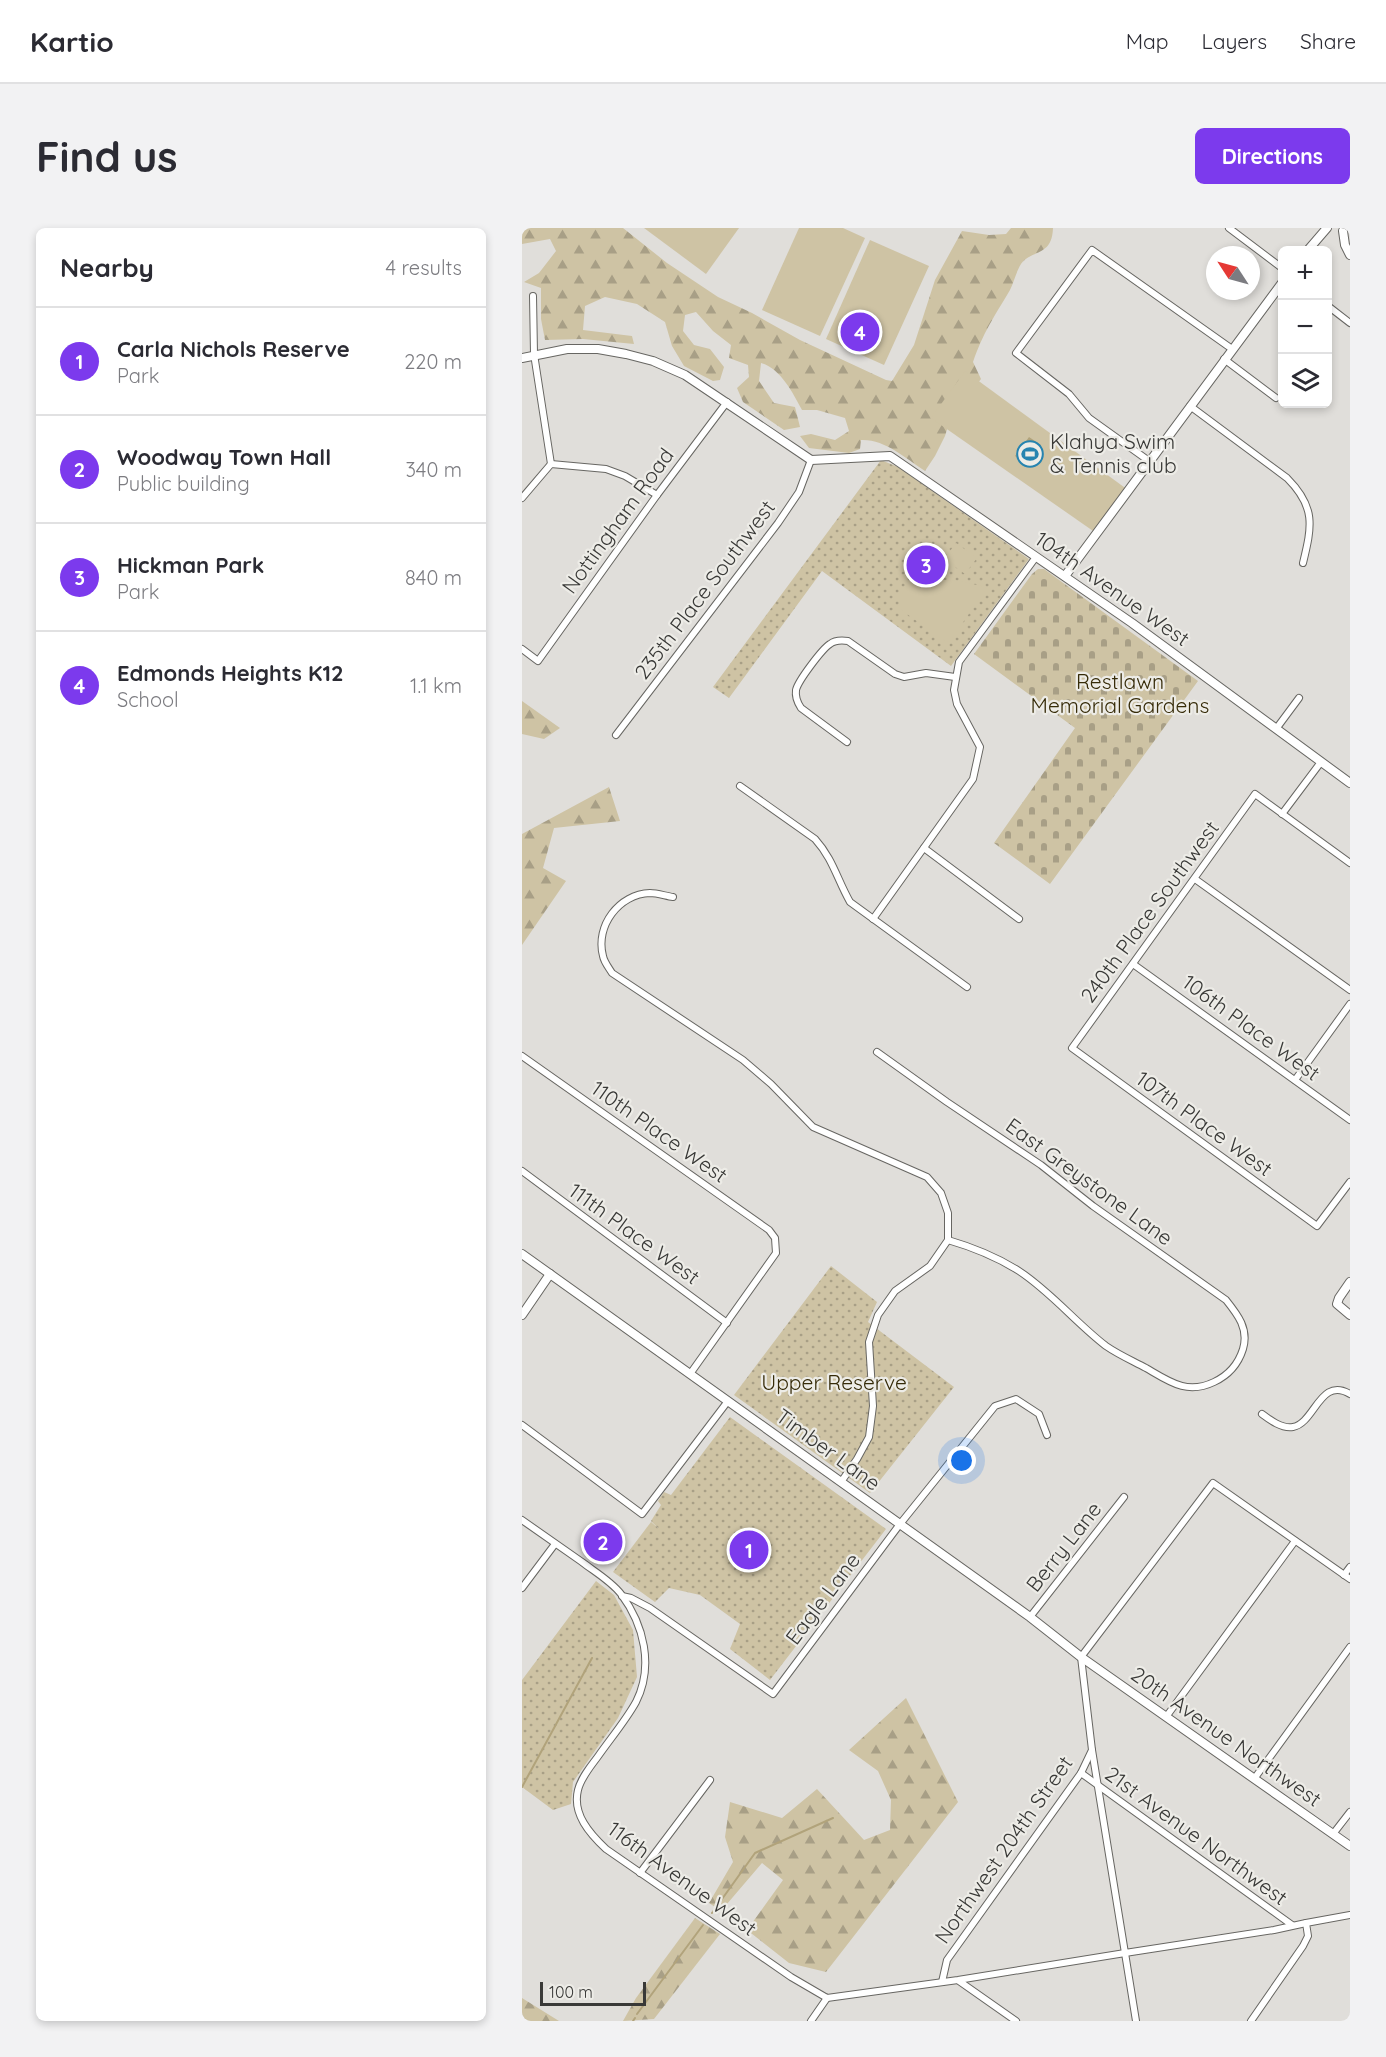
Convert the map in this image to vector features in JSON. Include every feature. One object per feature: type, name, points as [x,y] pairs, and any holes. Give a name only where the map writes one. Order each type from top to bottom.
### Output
[{"type":"street","points":[[1229,228],[1278,265]]},
{"type":"street","points":[[1311,246],[1327,228]]},
{"type":"street","points":[[1344,232],[1345,245],[1350,255]]},
{"type":"street","points":[[1149,461],[1089,418],[1069,394],[1016,353],[1092,250],[1232,349]]},
{"type":"street","points":[[1065,576],[1278,288]]},
{"type":"street","points":[[522,498],[551,464],[534,354],[533,296]]},
{"type":"street","points":[[1332,309],[1350,323]]},
{"type":"street","points":[[522,358],[567,349],[598,349],[653,361],[685,375],[811,460]]},
{"type":"street","points":[[1224,359],[1276,398]]},
{"type":"street","name":"Nottingham Road","points":[[522,649],[538,661],[727,402]]},
{"type":"street","points":[[1190,406],[1287,478],[1300,491],[1310,522],[1310,535],[1303,563]]},
{"type":"street","name":"104th Avenue West","points":[[811,460],[890,456],[1065,576],[1350,783]]},
{"type":"street","name":"235th Place Southwest","points":[[616,735],[778,523],[799,492],[811,460]]},
{"type":"street","points":[[551,464],[606,469],[625,476],[657,495]]},
{"type":"street","points":[[873,919],[973,778],[979,760],[980,747],[957,704],[954,690],[959,662],[1036,557]]},
{"type":"street","points":[[847,742],[796,702],[797,687],[831,642],[848,641],[889,670],[904,677],[926,673],[955,677]]},
{"type":"street","points":[[1276,729],[1299,698]]},
{"type":"street","points":[[1321,762],[1282,814],[1350,863]]},
{"type":"street","points":[[740,786],[815,839],[825,850],[837,871],[850,902],[967,987]]},
{"type":"street","name":"240th Place Southwest","points":[[1072,1048],[1255,794],[1282,814]]},
{"type":"street","points":[[924,848],[1020,919]]},
{"type":"street","points":[[1195,879],[1350,990]]},
{"type":"street","points":[[673,897],[651,893],[635,896],[619,904],[608,918],[603,936],[603,956],[612,973],[743,1060],[771,1084],[813,1128],[927,1177],[941,1193],[948,1213],[948,1240],[930,1266],[894,1291],[878,1315],[869,1342],[873,1406],[869,1437],[841,1482]]},
{"type":"street","name":"106th Place West","points":[[1133,964],[1350,1120]]},
{"type":"street","points":[[1295,1080],[1350,1004]]},
{"type":"street","name":"107th Place West","points":[[1072,1048],[1317,1226],[1350,1182]]},
{"type":"street","name":"East Greystone Lane","points":[[877,1052],[1041,1165],[1093,1206],[1226,1300],[1244,1324],[1244,1344],[1239,1361],[1225,1377],[1208,1385],[1197,1388],[1179,1386],[1107,1346],[1019,1271],[982,1252],[948,1240]]},
{"type":"street","name":"110th Place West","points":[[522,1056],[769,1230],[775,1238],[776,1253],[727,1323]]},
{"type":"street","name":"111th Place West","points":[[522,1172],[727,1323]]},
{"type":"street","name":"Timber Lane","points":[[522,1254],[1030,1617],[1081,1657]]},
{"type":"street","points":[[522,1315],[550,1274]]},
{"type":"street","points":[[1350,1282],[1338,1304],[1350,1314]]},
{"type":"street","points":[[690,1374],[727,1323]]},
{"type":"street","points":[[1262,1414],[1274,1423],[1292,1427],[1301,1424],[1321,1399],[1332,1391],[1342,1390],[1350,1394]]},
{"type":"street","name":"Eagle Lane","points":[[622,1596],[650,1608],[773,1694],[900,1524],[995,1406],[1016,1399],[1038,1414],[1047,1435]]},
{"type":"street","points":[[522,1425],[642,1514],[728,1401]]},
{"type":"street","points":[[1081,1657],[1212,1484],[1347,1577],[1350,1567]]},
{"type":"street","name":"Berry Lane","points":[[1030,1617],[1124,1497]]},
{"type":"street","points":[[522,1520],[604,1578],[622,1596]]},
{"type":"street","points":[[1166,1717],[1295,1541]]},
{"type":"street","points":[[522,1588],[555,1544]]},
{"type":"street","name":"116th Avenue West","points":[[622,1596],[640,1629],[645,1653],[644,1679],[635,1703],[582,1779],[577,1798],[581,1818],[594,1838],[640,1873],[817,1994],[827,1998]]},
{"type":"street","points":[[1254,1779],[1350,1647]]},
{"type":"street","name":"20th Avenue Northwest","points":[[1081,1657],[1350,1846]]},
{"type":"street","name":"Northwest 204th Street","points":[[942,1982],[947,1960],[1081,1773],[1092,1750],[1081,1657]]},
{"type":"street","points":[[1092,1750],[1136,2021]]},
{"type":"street","name":"21st Avenue Northwest","points":[[1081,1773],[1292,1925]]},
{"type":"street","points":[[640,1873],[710,1780]]},
{"type":"street","points":[[1334,1834],[1350,1812]]},
{"type":"street","points":[[811,2021],[827,1998],[958,1980],[1350,1915]]},
{"type":"street","points":[[1251,2021],[1303,1946],[1308,1936],[1306,1923]]},
{"type":"street","points":[[958,1980],[1016,2021]]},
{"type":"green space","points":[[522,228],[623,228],[667,263],[718,297],[800,340],[892,381],[914,345],[935,280],[962,231],[989,235],[1006,234],[1011,228],[1053,228],[1049,244],[1025,259],[1019,267],[1010,290],[985,334],[973,362],[981,379],[950,420],[945,436],[925,471],[887,446],[870,441],[861,440],[860,449],[849,453],[809,448],[800,436],[811,434],[835,440],[849,431],[845,418],[817,410],[802,410],[780,376],[761,363],[759,381],[774,403],[795,407],[800,427],[784,430],[743,402],[737,388],[749,377],[748,365],[729,358],[731,345],[713,331],[696,312],[685,315],[683,331],[694,345],[710,349],[724,367],[720,380],[713,381],[684,366],[672,346],[665,322],[637,304],[605,297],[585,306],[583,330],[632,336],[634,344],[583,339],[545,340],[541,319],[541,288],[524,282],[539,273],[556,251],[550,239],[522,244]]},
{"type":"green space","points":[[644,228],[739,228],[706,274]]},
{"type":"green space","points":[[799,228],[843,228],[865,238],[820,336],[762,310]]},
{"type":"green space","points":[[870,240],[929,266],[884,365],[826,339]]},
{"type":"green space","name":"Klahya Swim & Tennis club","points":[[965,371],[1128,490],[1096,533],[931,418]]},
{"type":"green space","points":[[881,460],[898,467],[1029,559],[951,666],[822,571],[729,698],[713,687]]},
{"type":"green space","points":[[956,543],[977,558],[965,574],[944,559]]},
{"type":"green space","name":"Restlawn Memorial Gardens","points":[[1038,569],[1044,569],[1198,681],[1050,884],[994,843],[1075,728],[974,654]]},
{"type":"green space","points":[[918,574],[931,583],[952,580],[987,588],[950,641],[946,642],[897,607],[903,602],[899,598]]},
{"type":"green space","points":[[522,701],[560,728],[544,739],[522,734]]},
{"type":"green space","points":[[609,787],[620,821],[554,828],[543,868],[566,881],[522,945],[522,834]]},
{"type":"green space","name":"Upper Reserve","points":[[831,1266],[877,1302],[868,1322],[954,1387],[870,1493],[734,1395]]},
{"type":"green space","points":[[730,1417],[886,1529],[770,1680],[730,1649],[740,1624],[700,1595],[669,1588],[655,1602],[613,1572],[651,1522],[658,1528],[651,1521],[661,1505],[658,1501],[664,1492],[671,1495]]},
{"type":"green space","points":[[596,1581],[614,1595],[633,1630],[637,1677],[618,1718],[573,1782],[571,1804],[553,1810],[522,1787],[522,1680]]},
{"type":"green space","points":[[906,1698],[958,1802],[826,1972],[789,1963],[747,1930],[783,1880],[762,1863],[721,1911],[709,1903],[733,1862],[725,1837],[730,1802],[782,1818],[817,1789],[864,1840],[890,1830],[891,1800],[878,1771],[849,1750]]},
{"type":"green space","points":[[695,1918],[720,1934],[654,2019],[623,2021],[636,1998]]},
{"type":"green space","points":[[522,1998],[559,2021],[522,2021]]},
{"type":"water","points":[[1029,437],[1041,445],[1028,466],[1015,456]]},
{"type":"waterway","points":[[522,1787],[592,1658]]},
{"type":"waterway","points":[[712,1913],[755,1853],[833,1818]]},
{"type":"waterway","points":[[637,2014],[703,1925]]},
{"type":"place","name":"Edmonds Heights K12","points":[[860,332]]},
{"type":"place","name":"Klahya Swim & Tennis club","points":[[1030,454]]},
{"type":"place","name":"Hickman Park","points":[[926,565]]},
{"type":"place","name":"Woodway Town Hall","points":[[603,1542]]},
{"type":"place","name":"Carla Nichols Reserve","points":[[749,1550]]}]
